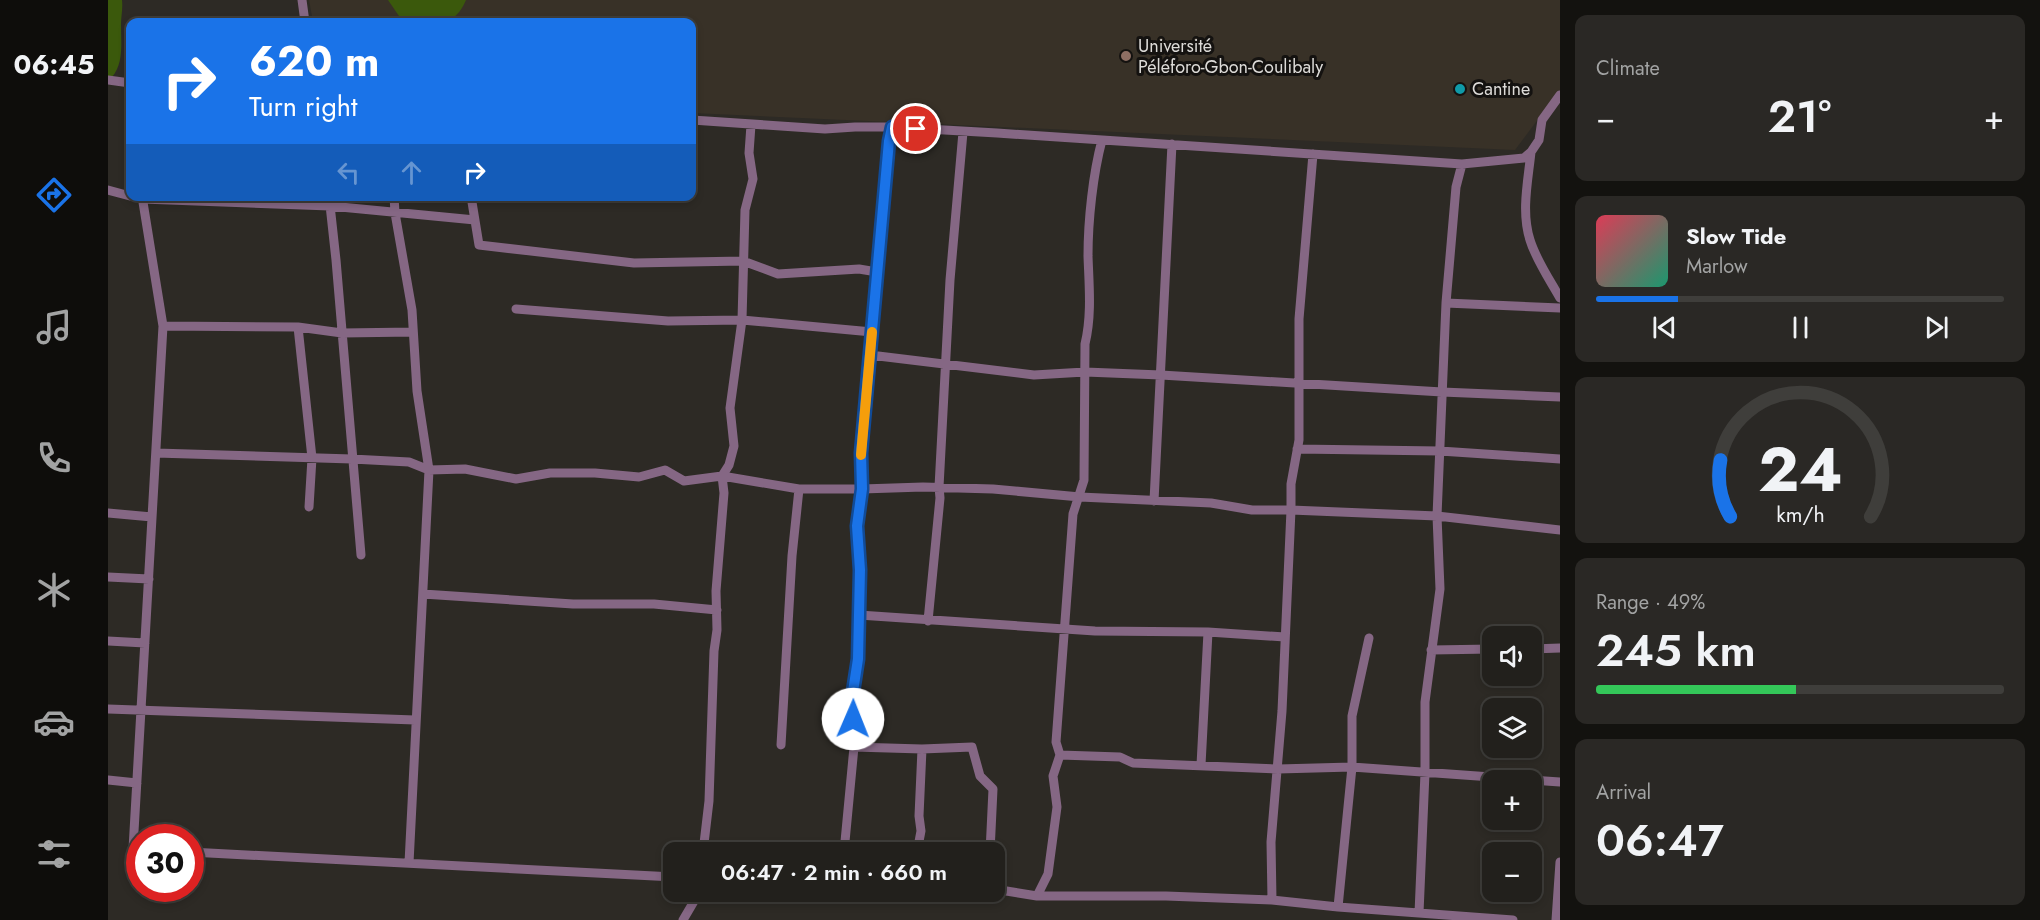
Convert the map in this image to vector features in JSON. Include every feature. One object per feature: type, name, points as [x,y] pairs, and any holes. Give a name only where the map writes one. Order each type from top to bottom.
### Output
[{"type":"street","points":[[302,0],[304,18]]},
{"type":"street","points":[[108,80],[126,82]]},
{"type":"street","points":[[696,120],[825,129],[855,126],[892,127],[1462,164],[1524,158],[1539,140],[1542,120],[1560,95]]},
{"type":"street","points":[[704,842],[709,801],[724,493],[722,476],[729,465],[734,446],[730,408],[742,320],[745,210],[753,179],[749,153],[752,125]]},
{"type":"street","points":[[845,842],[854,747],[852,698],[858,659],[860,570],[857,526],[862,489],[861,453],[892,127]]},
{"type":"street","points":[[928,621],[940,498],[950,280],[963,132]]},
{"type":"street","points":[[1037,896],[1048,874],[1057,807],[1053,776],[1060,755],[1056,742],[1073,514],[1084,480],[1084,372],[1085,344],[1089,324],[1088,252],[1096,162],[1102,140]]},
{"type":"street","points":[[1154,501],[1172,144]]},
{"type":"street","points":[[1531,152],[1526,224],[1530,241],[1560,298]]},
{"type":"street","points":[[1272,900],[1271,842],[1278,769],[1291,484],[1297,449],[1299,319],[1313,154]]},
{"type":"street","points":[[1419,914],[1425,773],[1425,702],[1440,589],[1437,516],[1446,303],[1456,187],[1462,164]]},
{"type":"street","points":[[108,190],[126,194]]},
{"type":"street","points":[[135,824],[163,326],[138,201]]},
{"type":"street","points":[[361,555],[330,201],[395,213],[475,220]]},
{"type":"street","points":[[394,201],[412,310],[417,391],[429,470],[409,863]]},
{"type":"street","points":[[472,201],[479,244],[634,263],[743,261],[778,274],[859,269],[877,272]]},
{"type":"street","points":[[1446,303],[1560,308]]},
{"type":"street","points":[[516,309],[668,321],[742,320],[872,332]]},
{"type":"street","points":[[163,326],[298,327],[342,333],[414,332]]},
{"type":"street","points":[[298,327],[312,458],[309,507]]},
{"type":"street","points":[[870,355],[1034,375],[1084,372],[1161,375],[1560,397]]},
{"type":"street","points":[[1297,449],[1440,451],[1560,459]]},
{"type":"street","points":[[156,453],[409,462],[429,470],[465,470],[516,479],[550,473],[595,473],[639,477],[665,470],[684,481],[722,476],[799,489],[939,487],[993,489],[1080,497],[1211,503],[1251,510],[1437,516],[1560,530]]},
{"type":"street","points":[[781,745],[792,556],[799,489]]},
{"type":"street","points":[[108,513],[152,517]]},
{"type":"street","points":[[108,577],[149,579]]},
{"type":"street","points":[[423,594],[573,604],[654,604],[717,610]]},
{"type":"street","points":[[859,615],[1095,631],[1208,632],[1285,637]]},
{"type":"street","points":[[1201,765],[1208,632]]},
{"type":"street","points":[[1338,907],[1352,767],[1352,716],[1369,638]]},
{"type":"street","points":[[108,641],[145,644]]},
{"type":"street","points":[[1542,649],[1560,648]]},
{"type":"street","points":[[1431,650],[1482,649]]},
{"type":"street","points":[[108,709],[415,720]]},
{"type":"street","points":[[854,747],[922,749],[972,747],[980,776],[993,789],[990,842]]},
{"type":"street","points":[[919,842],[922,749]]},
{"type":"street","points":[[1060,755],[1120,757],[1133,763],[1278,769],[1352,767],[1560,782]]},
{"type":"street","points":[[108,780],[137,783]]},
{"type":"street","points":[[204,853],[663,876]]},
{"type":"street","points":[[1556,920],[1560,862]]},
{"type":"street","points":[[1005,892],[1037,896],[1166,896],[1272,900],[1513,920]]},
{"type":"street","points":[[683,920],[694,902]]},
{"type":"shaded area","name":"Université Péléforo-Gbon-Coulibaly","points":[[309,0],[1560,0],[1560,90],[1515,150],[696,113],[696,18],[312,18]]},
{"type":"green space","points":[[108,0],[122,0],[120,59],[112,77],[108,77]]},
{"type":"green space","points":[[388,0],[466,0],[461,10],[452,18],[400,18]]},
{"type":"slow traffic","points":[[861,455],[872,332]]},
{"type":"place","name":"Université Péléforo-Gbon-Coulibaly","points":[[1126,56]]},
{"type":"place","name":"Cantine","points":[[1460,89]]},
{"type":"route","points":[[853,719],[852,698],[858,659],[860,570],[857,526],[862,489],[861,453],[889,141],[892,127],[916,129]]}]
